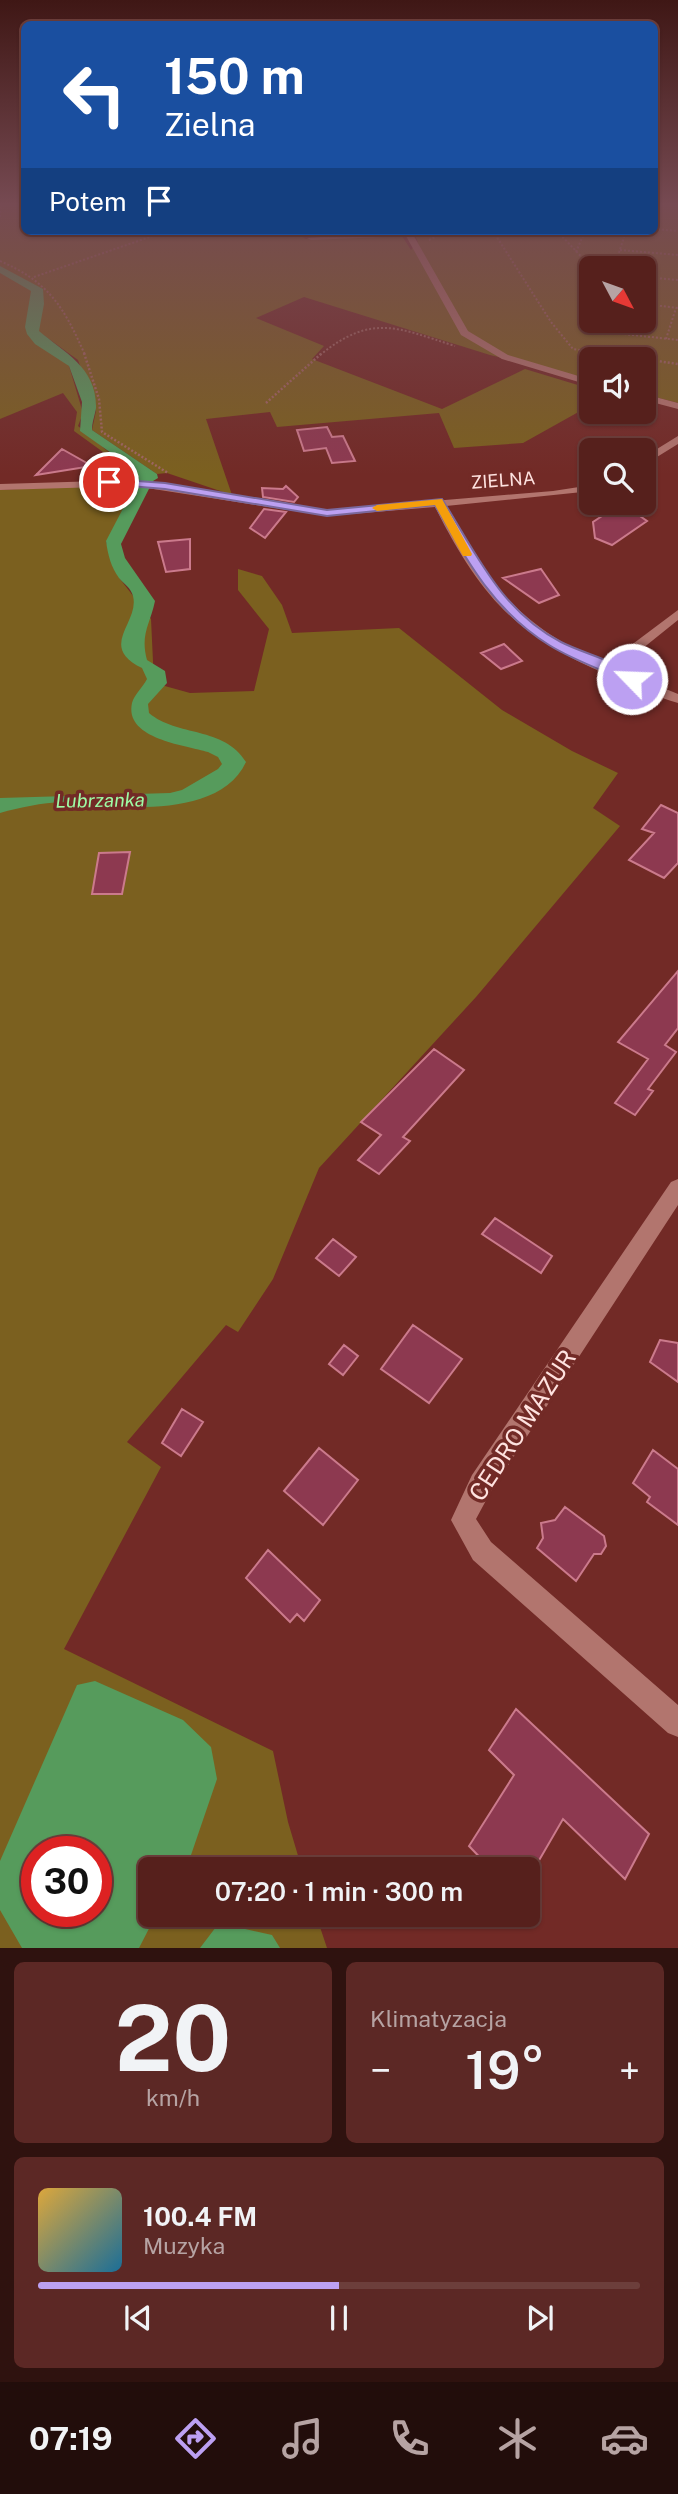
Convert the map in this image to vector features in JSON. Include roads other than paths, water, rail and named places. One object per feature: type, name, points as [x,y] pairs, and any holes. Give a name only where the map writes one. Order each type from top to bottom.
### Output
[{"type":"street","points":[[442,294],[464,333],[505,357],[579,379]]},
{"type":"street","points":[[656,400],[678,406]]},
{"type":"street","points":[[656,453],[678,439]]},
{"type":"street","name":"ZIELNA","points":[[0,486],[134,483],[327,513],[579,490]]},
{"type":"street","points":[[438,502],[480,574],[513,613],[554,643],[678,699]]},
{"type":"street","points":[[608,669],[678,614]]},
{"type":"street","name":"CEDRO MAZUR","points":[[678,1188],[481,1484],[463,1520],[482,1551],[678,1723]]},
{"type":"water","name":"Lubrzanka","points":[[31,294],[43,294],[39,331],[69,354],[91,382],[96,408],[92,430],[157,474],[158,478],[153,481],[121,544],[125,558],[155,601],[145,636],[145,651],[147,660],[165,671],[167,683],[148,704],[149,713],[160,721],[226,743],[246,762],[235,778],[221,790],[203,798],[184,803],[143,807],[55,803],[0,813],[0,798],[170,793],[182,790],[222,764],[218,757],[208,752],[172,743],[146,732],[137,725],[132,715],[133,700],[147,679],[142,668],[129,660],[123,651],[121,643],[134,606],[133,596],[114,570],[106,541],[139,478],[131,467],[80,431],[82,402],[69,366],[35,344],[25,327]]},
{"type":"water","points":[[95,1681],[183,1720],[211,1747],[217,1779],[191,1855],[138,1857],[138,1927],[150,1927],[139,1948],[22,1948],[0,1910],[0,1861],[77,1685]]},
{"type":"water","points":[[216,1927],[237,1927],[272,1935],[280,1948],[200,1948]]}]
